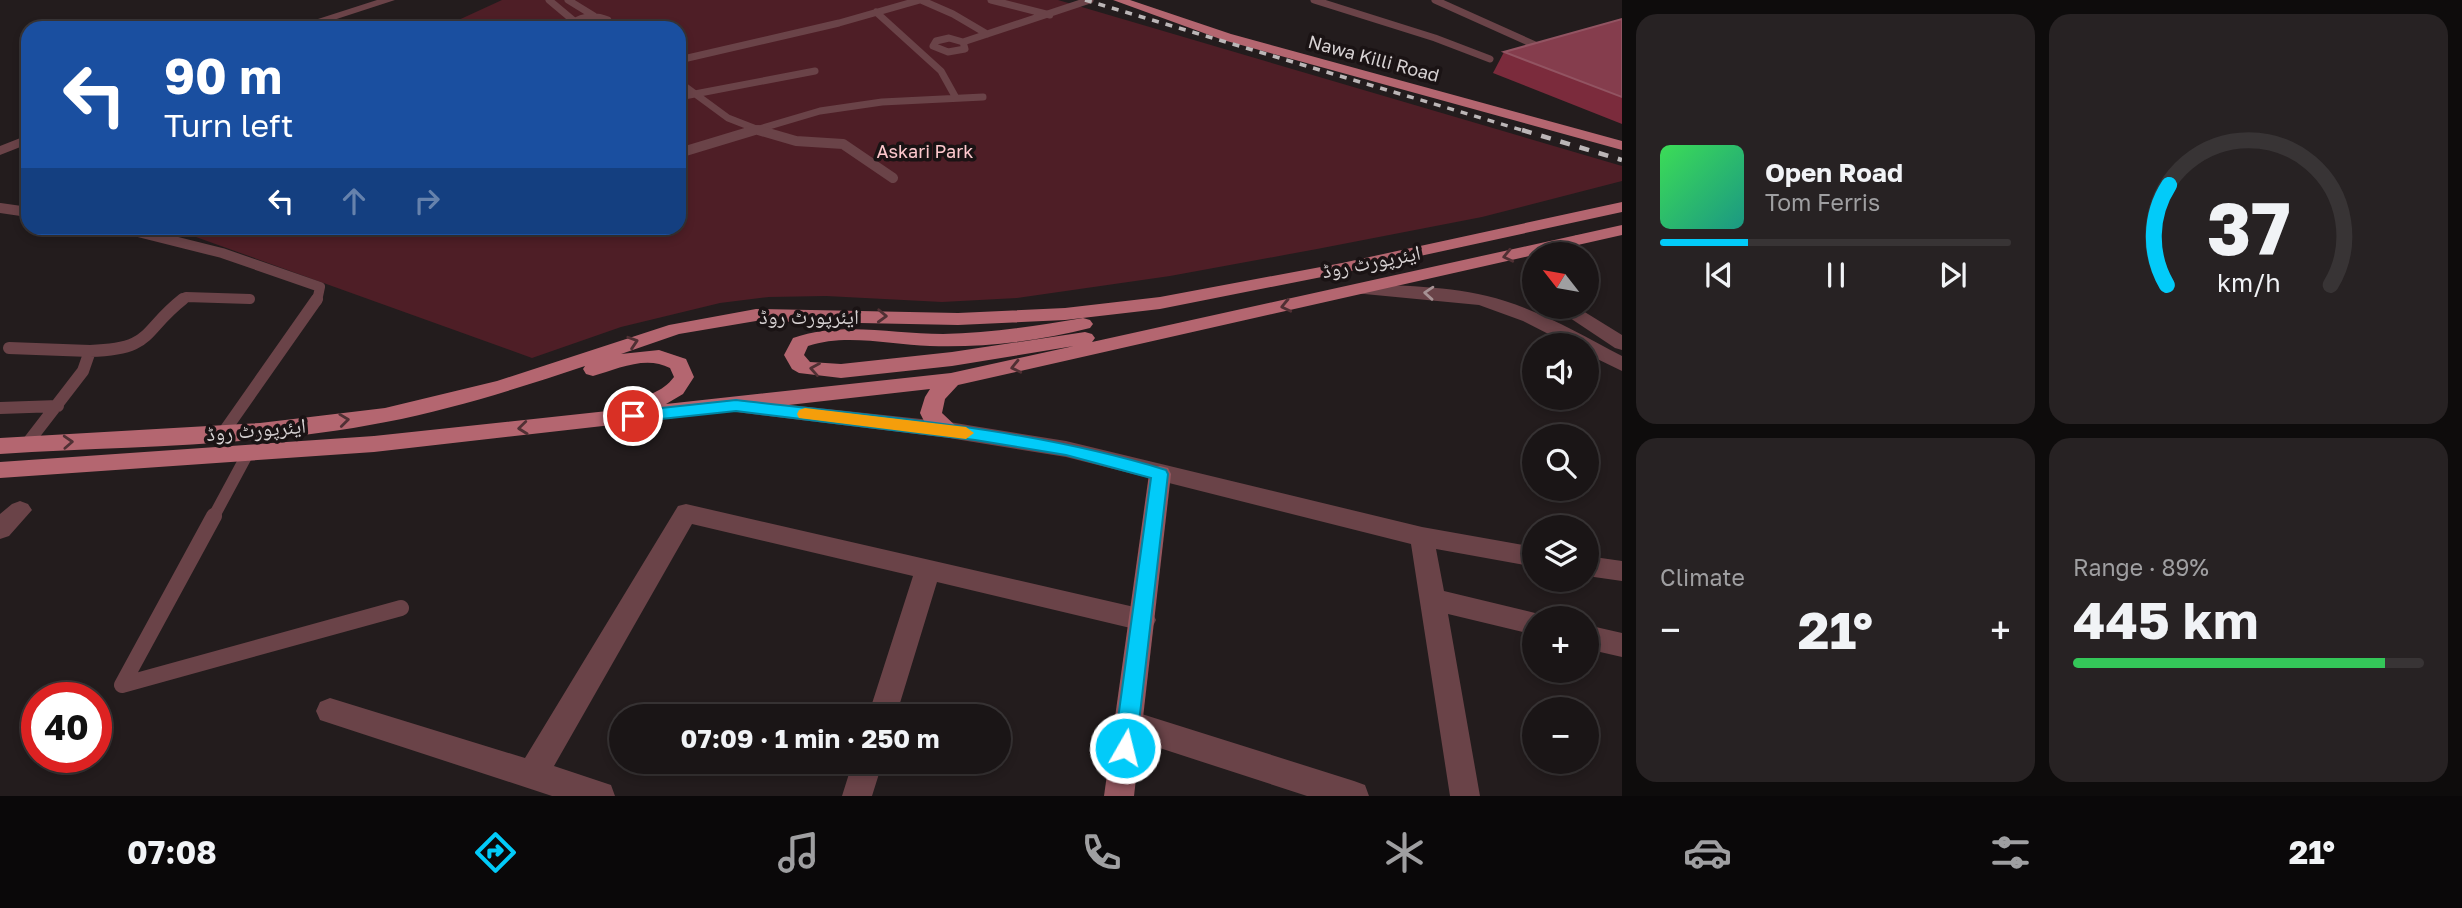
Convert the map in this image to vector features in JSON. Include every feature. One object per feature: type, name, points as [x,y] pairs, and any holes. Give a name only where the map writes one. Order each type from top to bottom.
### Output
[{"type":"main road","name":"Nawa Killi Road","points":[[1119,0],[1260,47],[1622,146]]},
{"type":"main road","name":"Nawa Killi Road","points":[[1136,0],[1234,34],[1622,139]]},
{"type":"main road","name":"ایئرپورٹ روڈ","points":[[0,446],[223,433],[385,415],[462,397],[663,332],[737,317],[789,314],[958,319],[1065,314],[1160,303],[1368,262],[1622,206]]},
{"type":"main road","name":"ایئرپورٹ روڈ","points":[[0,470],[374,444],[736,406],[951,380],[1622,230]]},
{"type":"main road","points":[[1160,303],[1111,318],[1025,334],[944,340],[816,336],[800,342],[794,355],[799,364],[806,368],[841,371],[952,359],[1127,332],[1174,331]]},
{"type":"main road","points":[[462,397],[494,397],[612,363],[652,356],[673,360],[683,369],[684,377],[680,386],[660,399],[575,418],[556,425]]},
{"type":"main road","points":[[950,430],[934,420],[931,414],[935,397],[951,380]]},
{"type":"street","points":[[322,21],[395,1]]},
{"type":"street","points":[[338,21],[395,1]]},
{"type":"street","points":[[0,143],[21,134]]},
{"type":"street","points":[[0,151],[21,142]]},
{"type":"street","points":[[1360,289],[1438,294],[1494,304],[1535,319],[1562,333]]},
{"type":"street","points":[[1581,319],[1622,344]]},
{"type":"street","points":[[1599,352],[1622,364]]},
{"type":"street","points":[[736,406],[950,430],[1066,449],[1422,537],[1522,554]]},
{"type":"street","points":[[1119,796],[1160,474]]},
{"type":"street","points":[[0,529],[20,510]]},
{"type":"street","points":[[532,775],[686,513],[1143,620]]},
{"type":"street","points":[[1422,537],[1465,796]]},
{"type":"street","points":[[1599,568],[1622,571]]},
{"type":"street","points":[[886,704],[928,570]]},
{"type":"street","points":[[1432,599],[1522,621]]},
{"type":"street","points":[[1599,640],[1622,645]]},
{"type":"street","points":[[330,711],[600,796]]},
{"type":"street","points":[[1129,724],[1354,796]]},
{"type":"street","points":[[857,796],[864,774]]},
{"type":"lane","points":[[550,0],[570,21]]},
{"type":"lane","points":[[568,0],[594,17],[608,21]]},
{"type":"lane","points":[[686,58],[920,0],[953,14],[987,34]]},
{"type":"lane","points":[[991,0],[1051,15]]},
{"type":"lane","points":[[963,42],[1090,0]]},
{"type":"lane","points":[[1314,0],[1435,38],[1490,59]]},
{"type":"lane","points":[[1435,0],[1535,45]]},
{"type":"lane","points":[[876,12],[941,71],[956,98]]},
{"type":"lane","points":[[582,21],[594,17]]},
{"type":"lane","points":[[686,95],[815,71]]},
{"type":"lane","points":[[686,88],[719,114],[753,129],[796,141],[843,144],[893,178]]},
{"type":"lane","points":[[686,151],[805,114],[838,107],[983,97]]},
{"type":"lane","points":[[0,208],[21,209]]},
{"type":"lane","points":[[150,235],[222,253],[320,287],[317,301],[223,433]]},
{"type":"lane","points":[[9,348],[124,350],[149,336],[186,297],[250,299]]},
{"type":"lane","points":[[26,445],[83,371],[90,351]]},
{"type":"lane","points":[[0,408],[58,406]]},
{"type":"lane","points":[[248,453],[122,685],[401,608]]},
{"type":"green space","name":"Askari Park","points":[[502,0],[1058,0],[1622,166],[1622,181],[1482,217],[1317,249],[1170,276],[1017,298],[942,302],[826,296],[769,297],[720,303],[621,327],[532,358],[190,235],[686,235],[686,21],[456,21]]},
{"type":"building","points":[[1622,19],[1622,97],[1504,52]]},
{"type":"railway","points":[[1085,0],[1528,132]]},
{"type":"railway","points":[[1522,130],[1622,160]]},
{"type":"slow traffic","points":[[805,414],[966,433]]},
{"type":"route","points":[[633,416],[736,406],[975,434],[1066,449],[1160,474],[1125,748]]}]
